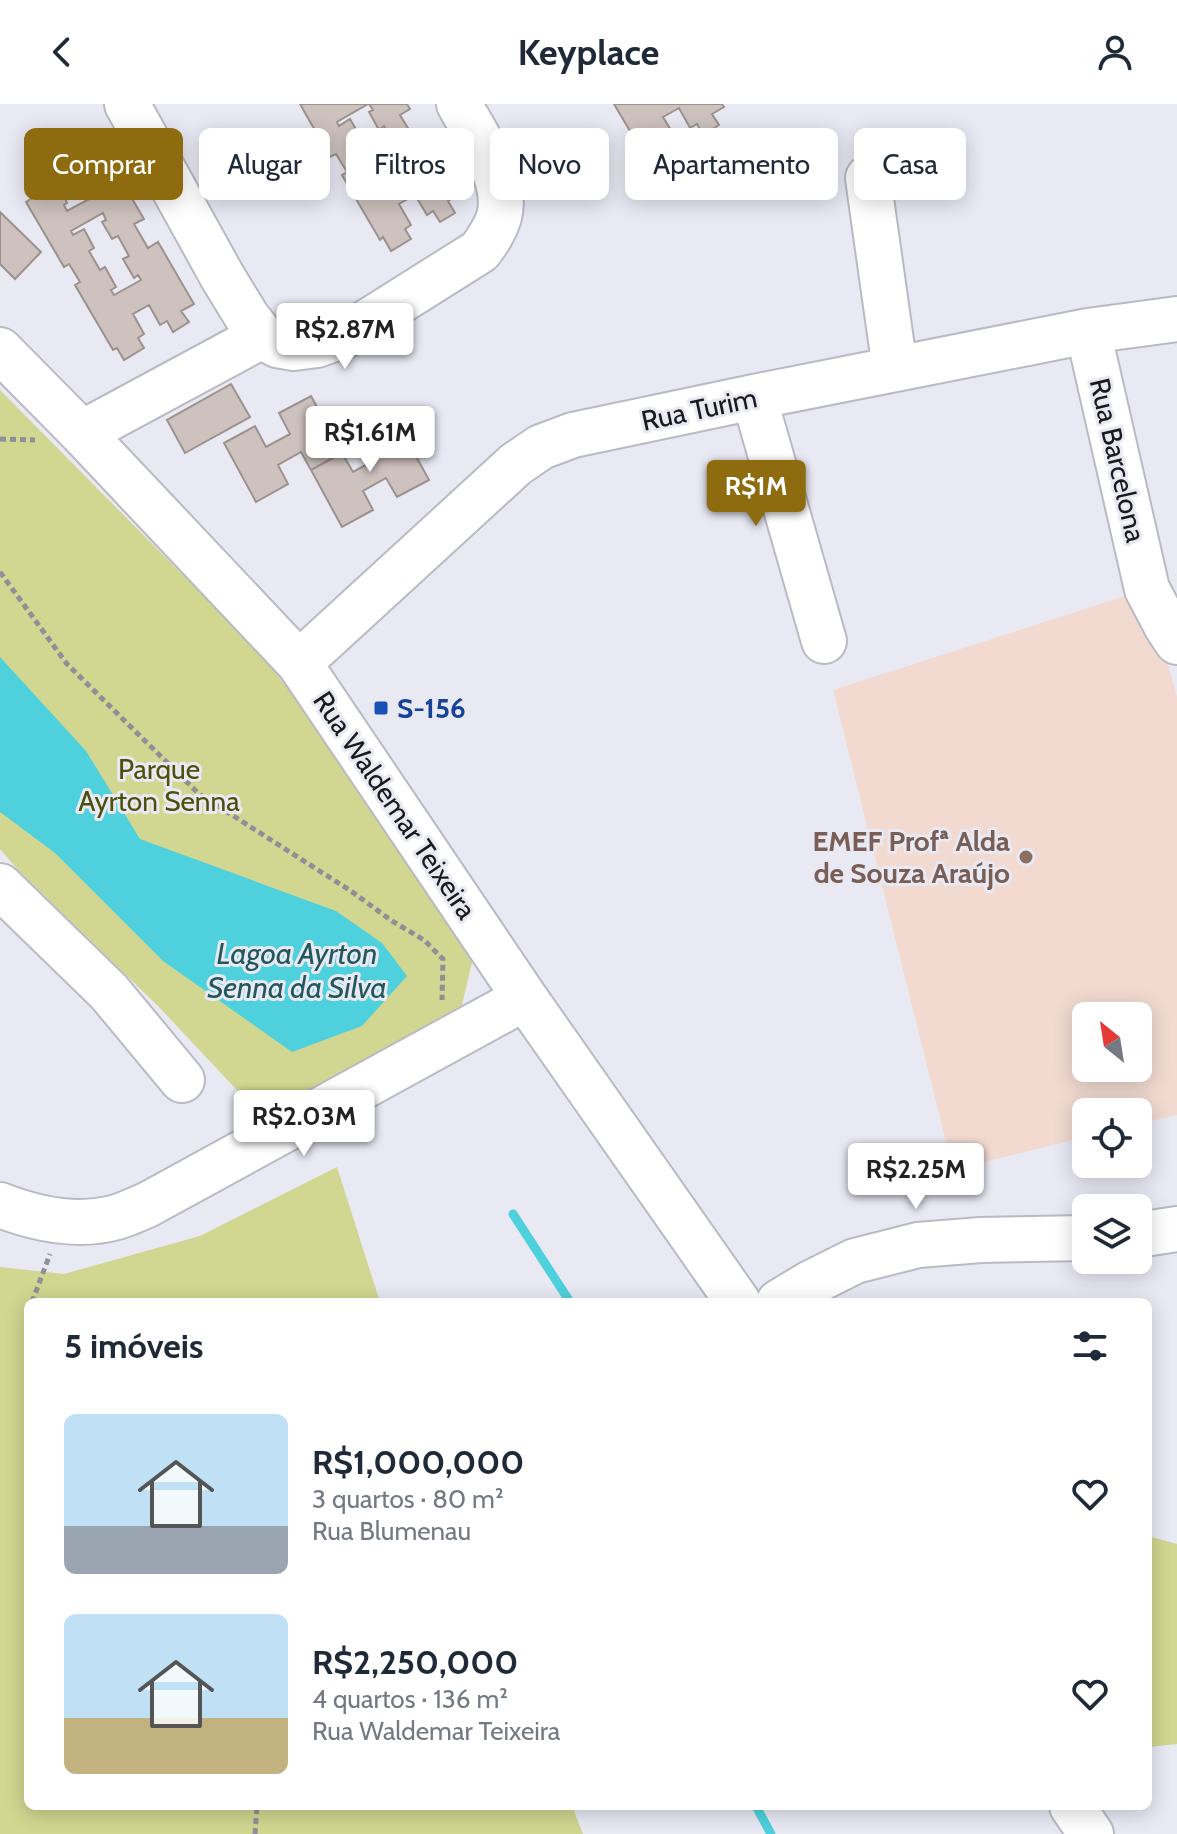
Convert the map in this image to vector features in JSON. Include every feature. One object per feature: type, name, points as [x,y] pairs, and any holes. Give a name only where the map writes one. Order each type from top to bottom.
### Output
[{"type":"street","points":[[127,104],[247,317],[262,336],[277,345],[294,348],[317,345],[348,334],[480,251],[493,234],[500,214],[493,165],[459,104]]},
{"type":"street","points":[[871,200],[895,369]]},
{"type":"street","name":"Rua Turim","points":[[299,663],[516,464],[541,447],[573,435],[754,397],[1088,331],[1177,319]]},
{"type":"street","name":"Rua Barcelona","points":[[1088,331],[1147,589],[1177,642]]},
{"type":"street","points":[[82,433],[262,336]]},
{"type":"street","name":"Rua Waldemar Teixeira","points":[[0,350],[299,663],[525,998],[735,1298]]},
{"type":"street","points":[[754,397],[824,641]]},
{"type":"street","points":[[0,886],[109,992],[182,1080]]},
{"type":"street","points":[[0,1205],[58,1221],[88,1222],[116,1217],[147,1205],[525,998]]},
{"type":"street","points":[[1152,1233],[1177,1229]]},
{"type":"street","points":[[786,1298],[855,1261],[918,1245],[1072,1238]]},
{"type":"street","points":[[1075,1810],[1091,1834]]},
{"type":"path","points":[[0,439],[38,440]]},
{"type":"path","points":[[0,572],[67,664],[199,794],[424,940],[443,959],[442,1002]]},
{"type":"path","points":[[34,1298],[58,1221]]},
{"type":"path","points":[[255,1834],[257,1810]]},
{"type":"shaded area","name":"EMEF Profª Alda de Souza Araújo","points":[[1147,589],[1177,697],[1177,1115],[1152,1121],[1152,1098],[1072,1098],[1072,1140],[953,1170],[833,690]]},
{"type":"green space","name":"Parque Ayrton Senna","points":[[0,390],[261,654],[296,699],[473,958],[462,1005],[263,1118],[160,1008],[0,849]]},
{"type":"green space","points":[[337,1167],[379,1298],[24,1298],[24,1810],[574,1810],[583,1834],[0,1834],[0,1267],[64,1274],[200,1236]]},
{"type":"green space","points":[[1152,1537],[1177,1544],[1177,1744],[1152,1747]]},
{"type":"water","name":"Lagoa Ayrton Senna da Silva","points":[[0,657],[86,751],[140,839],[336,911],[382,943],[407,976],[362,1026],[292,1052],[163,961],[55,853],[0,812]]},
{"type":"building","points":[[300,104],[368,104],[337,122],[339,126],[350,119],[355,128],[346,128],[346,170],[336,154],[330,157],[330,128],[314,128]]},
{"type":"building","points":[[369,104],[407,104],[410,109],[400,115],[408,128],[378,128],[369,112],[373,110]]},
{"type":"building","points":[[614,104],[722,104],[724,107],[712,114],[719,125],[714,128],[699,128],[697,124],[690,128],[679,108],[663,117],[670,128],[628,128]]},
{"type":"building","points":[[66,200],[67,211],[87,200],[133,200],[144,219],[134,224],[148,248],[158,242],[194,304],[181,311],[189,322],[173,332],[167,321],[160,325],[149,305],[133,314],[144,334],[138,338],[144,348],[124,360],[117,348],[113,350],[75,285],[80,282],[69,264],[64,267],[26,202]],"holes":[[[103,213],[106,220],[102,222],[112,239],[118,236],[129,256],[123,259],[134,278],[138,275],[141,280],[114,295],[111,290],[116,287],[105,267],[100,270],[89,251],[94,248],[84,229],[73,235],[71,231]]]},
{"type":"building","points":[[357,200],[406,200],[399,204],[411,225],[405,229],[411,239],[391,251],[383,237],[380,240]]},
{"type":"building","points":[[418,200],[450,200],[455,213],[440,222],[433,211],[427,215]]},
{"type":"building","points":[[0,212],[41,252],[15,279],[0,264]]},
{"type":"building","points":[[231,384],[250,417],[185,453],[167,420]]},
{"type":"building","points":[[311,396],[342,453],[311,470],[301,452],[278,465],[288,484],[256,502],[224,443],[255,426],[266,447],[290,434],[279,413]]},
{"type":"building","points":[[397,421],[429,480],[397,497],[386,478],[363,491],[373,510],[342,527],[311,470],[342,453],[353,472],[375,460],[364,439]]},
{"type":"waterway","points":[[513,1214],[567,1298]]},
{"type":"waterway","points":[[758,1810],[771,1834]]},
{"type":"place","name":"S-156","points":[[381,708]]},
{"type":"place","name":"EMEF Profª Alda de Souza Araújo","points":[[1026,857]]}]
